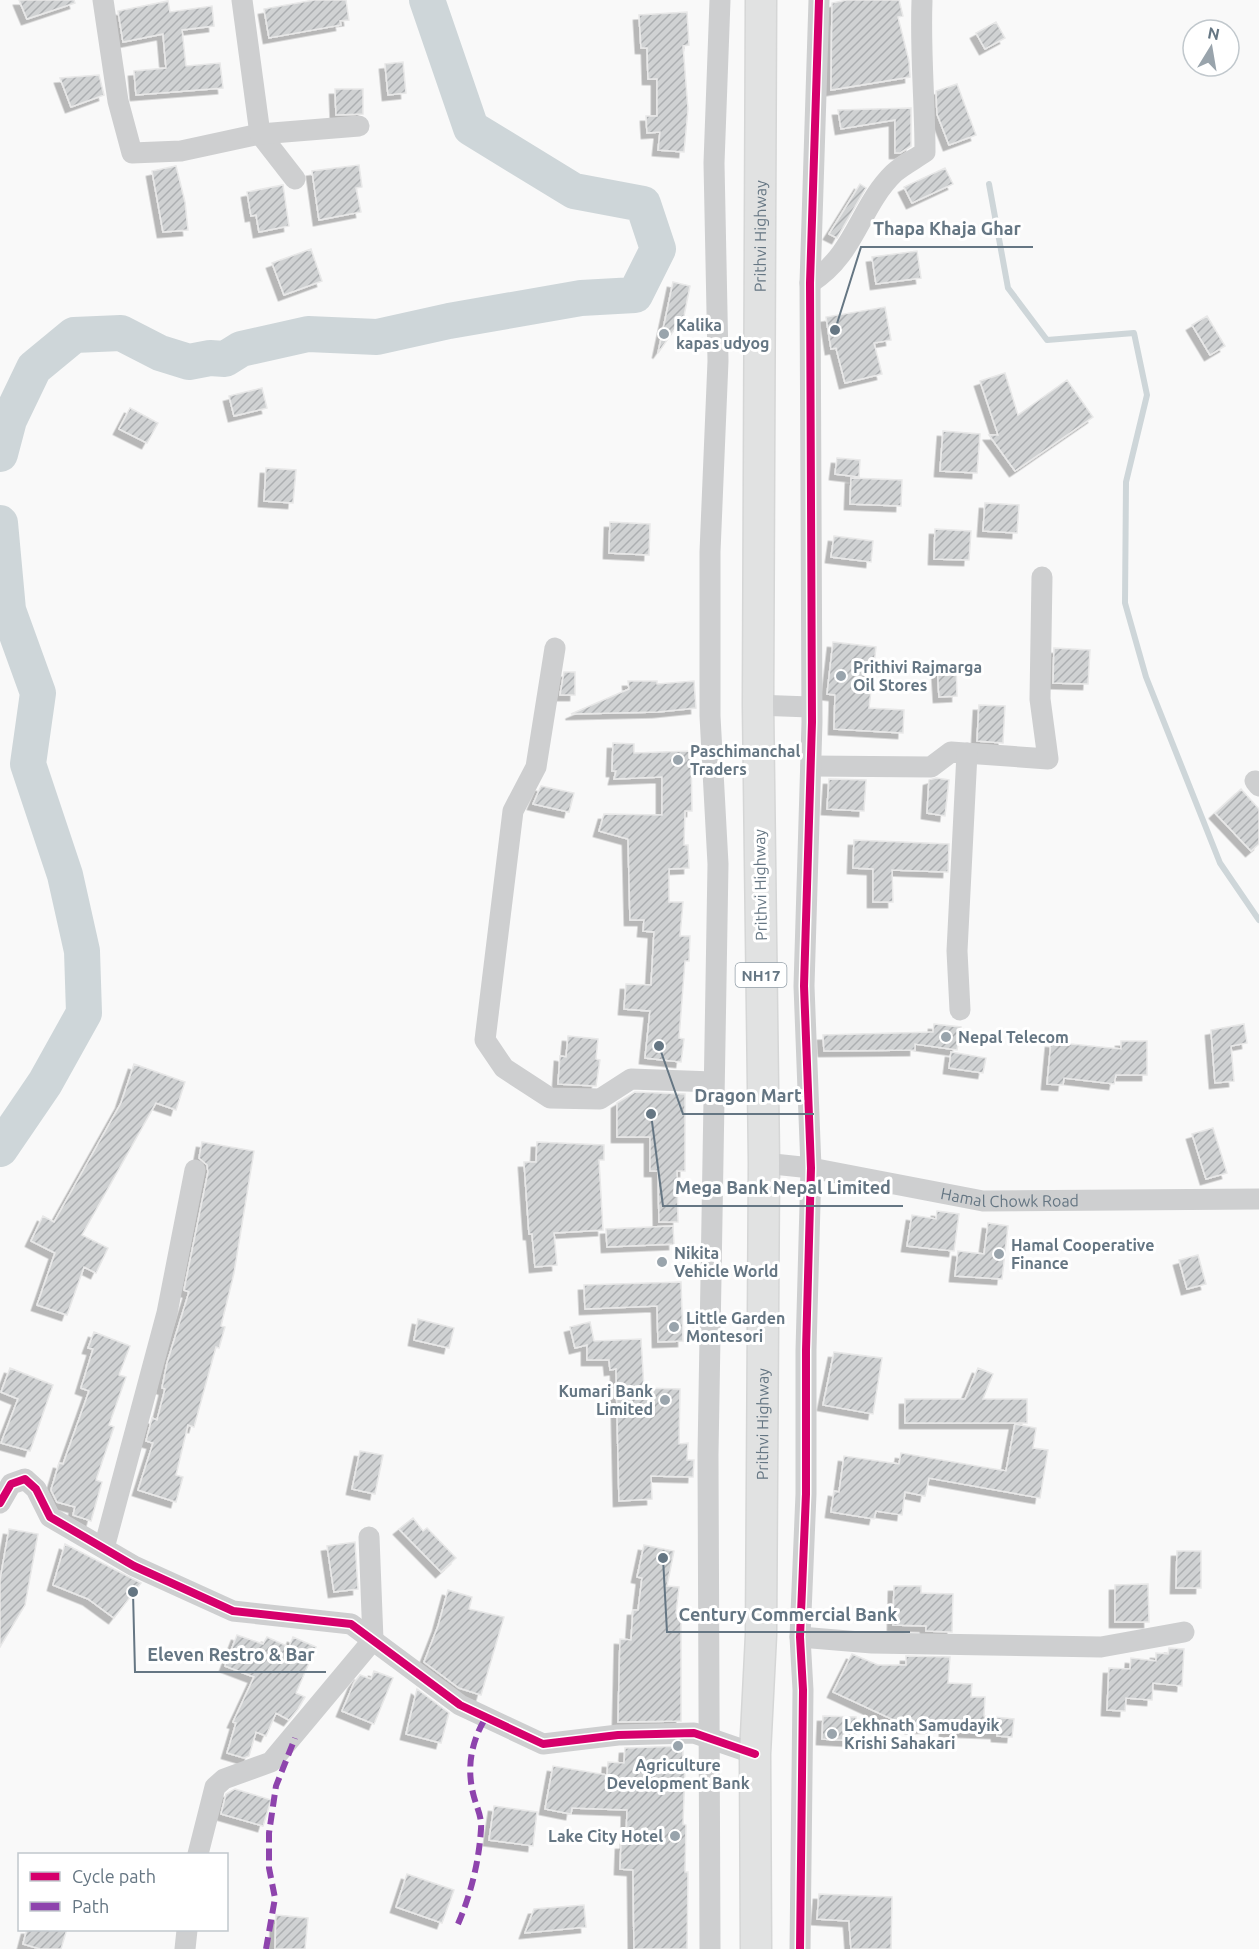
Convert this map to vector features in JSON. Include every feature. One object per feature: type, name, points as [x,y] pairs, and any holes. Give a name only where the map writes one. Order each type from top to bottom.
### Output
[{"type":"highway","name":"Prithvi Highway","points":[[756,1949],[755,1754],[760,1635],[764,1163],[758,705],[761,0]]},
{"type":"street","points":[[103,0],[118,101],[132,153],[181,150],[260,134],[359,126]]},
{"type":"street","points":[[242,0],[260,134],[295,179]]},
{"type":"street","points":[[710,1949],[708,1455],[718,864],[710,717],[710,552],[718,361],[714,163],[720,0]]},
{"type":"street","points":[[800,1949],[804,1690],[800,1637],[806,1494],[806,1350],[811,1168],[804,987],[811,766],[810,283],[819,0]]},
{"type":"street","points":[[810,283],[839,259],[893,174],[925,152],[925,80],[920,56],[922,1]]},
{"type":"street","points":[[811,766],[931,767],[951,752],[1048,759],[1040,699],[1042,577]]},
{"type":"street","points":[[555,648],[536,767],[513,812],[485,1040],[504,1068],[550,1098],[600,1099],[631,1079],[713,1082]]},
{"type":"street","points":[[758,705],[810,707]]},
{"type":"street","points":[[960,1010],[957,951],[968,753]]},
{"type":"street","name":"Hamal Chowk Road","points":[[764,1163],[811,1168],[983,1201],[1259,1199]]},
{"type":"street","points":[[104,1548],[167,1313],[195,1170]]},
{"type":"street","points":[[0,1503],[11,1484],[25,1479],[36,1489],[50,1516],[134,1566],[233,1611],[351,1624],[460,1705],[543,1744],[618,1735],[694,1733],[755,1754]]},
{"type":"street","points":[[198,1853],[215,1787],[224,1779],[271,1762],[373,1640],[369,1537]]},
{"type":"street","points":[[800,1637],[872,1643],[1101,1647],[1184,1632]]},
{"type":"street","points":[[185,1949],[187,1931]]},
{"type":"building","points":[[19,0],[74,0],[75,3],[27,19]]},
{"type":"building","points":[[314,0],[346,0],[349,20],[340,21],[341,25],[269,38],[264,9]]},
{"type":"building","points":[[847,0],[899,0],[903,16],[898,17],[909,61],[910,77],[831,90],[832,3]]},
{"type":"building","points":[[168,1],[170,12],[212,6],[214,26],[182,30],[186,66],[220,63],[223,88],[136,95],[134,71],[166,68],[163,34],[123,42],[118,11]]},
{"type":"building","points":[[687,12],[689,45],[683,46],[688,109],[684,152],[658,150],[660,132],[647,133],[646,116],[657,116],[657,79],[648,79],[647,48],[641,48],[639,15]]},
{"type":"building","points":[[996,22],[1005,38],[985,49],[976,33]]},
{"type":"building","points":[[403,62],[406,93],[388,95],[385,64]]},
{"type":"building","points":[[99,75],[104,95],[71,107],[60,78]]},
{"type":"building","points":[[957,84],[976,135],[949,145],[937,114],[936,91]]},
{"type":"building","points":[[335,89],[363,89],[363,114],[336,115]]},
{"type":"building","points":[[911,108],[911,146],[900,153],[895,153],[895,120],[841,129],[838,110]]},
{"type":"building","points":[[359,165],[362,187],[356,188],[361,212],[319,220],[312,171]]},
{"type":"building","points":[[176,166],[185,202],[188,230],[163,232],[152,171]]},
{"type":"building","points":[[945,168],[953,184],[912,203],[904,187]]},
{"type":"building","points":[[860,184],[866,188],[837,238],[829,234]]},
{"type":"building","points":[[283,185],[289,226],[259,232],[256,215],[251,216],[247,192]]},
{"type":"building","points":[[311,249],[322,281],[284,295],[272,263]]},
{"type":"building","points":[[917,251],[921,278],[876,284],[872,257]]},
{"type":"building","points":[[673,282],[690,286],[684,316],[658,353]]},
{"type":"building","points":[[885,307],[891,340],[874,343],[882,374],[845,383],[836,348],[831,349],[826,317]]},
{"type":"building","points":[[1207,316],[1225,346],[1210,355],[1192,325]]},
{"type":"building","points":[[1005,373],[1018,415],[1067,380],[1093,417],[1015,471],[989,435],[998,435],[980,381]]},
{"type":"building","points":[[262,388],[267,408],[234,416],[229,396]]},
{"type":"building","points":[[130,408],[158,423],[147,443],[119,429]]},
{"type":"building","points":[[943,431],[980,434],[977,473],[940,471]]},
{"type":"building","points":[[837,458],[860,460],[859,477],[835,474]]},
{"type":"building","points":[[266,468],[296,470],[293,503],[264,501]]},
{"type":"building","points":[[851,478],[902,480],[901,506],[850,504]]},
{"type":"building","points":[[985,503],[1019,505],[1017,533],[983,531]]},
{"type":"building","points":[[610,522],[650,524],[649,555],[609,553]]},
{"type":"building","points":[[935,529],[971,531],[969,560],[934,559]]},
{"type":"building","points":[[834,536],[873,541],[871,562],[831,557]]},
{"type":"building","points":[[833,642],[876,647],[869,708],[904,710],[903,733],[834,729],[835,695],[827,694]]},
{"type":"building","points":[[1054,648],[1090,650],[1088,684],[1053,683]]},
{"type":"building","points":[[956,663],[957,696],[939,697],[937,664]]},
{"type":"building","points":[[564,672],[575,672],[575,695],[560,695]]},
{"type":"building","points":[[628,681],[657,681],[657,684],[694,681],[696,708],[658,712],[571,714],[629,689]]},
{"type":"building","points":[[979,705],[1005,706],[1003,743],[977,741]]},
{"type":"building","points":[[613,743],[634,744],[634,753],[691,751],[692,811],[685,811],[684,845],[688,845],[689,868],[669,869],[669,902],[683,902],[680,936],[690,936],[689,961],[685,961],[679,1038],[684,1039],[681,1062],[645,1058],[650,1011],[624,1009],[626,984],[651,985],[654,932],[643,931],[644,920],[630,920],[628,839],[599,831],[604,814],[662,815],[662,777],[614,779],[616,771],[612,771]]},
{"type":"building","points":[[936,778],[949,780],[945,816],[927,813],[929,780]]},
{"type":"building","points":[[829,779],[866,780],[864,811],[827,809]]},
{"type":"building","points":[[541,786],[574,793],[569,812],[533,804]]},
{"type":"building","points":[[1241,789],[1259,809],[1259,844],[1251,851],[1215,813]]},
{"type":"building","points":[[854,840],[949,844],[948,872],[892,870],[893,902],[873,902],[873,869],[853,868]]},
{"type":"building","points":[[934,1024],[961,1027],[957,1050],[915,1044],[915,1050],[824,1051],[823,1035],[933,1032]]},
{"type":"building","points":[[1244,1024],[1247,1043],[1231,1046],[1234,1081],[1215,1083],[1211,1030]]},
{"type":"building","points":[[568,1036],[598,1039],[596,1059],[600,1060],[596,1086],[558,1084],[560,1056],[566,1057]]},
{"type":"building","points":[[1121,1041],[1147,1041],[1147,1075],[1116,1075],[1114,1084],[1064,1078],[1063,1085],[1047,1084],[1051,1042],[1121,1049]]},
{"type":"building","points":[[951,1052],[986,1058],[983,1073],[949,1068]]},
{"type":"building","points":[[134,1064],[185,1082],[176,1110],[156,1103],[82,1235],[108,1248],[96,1273],[84,1267],[67,1315],[37,1305],[55,1253],[31,1241],[43,1216],[54,1222],[121,1103]]},
{"type":"building","points":[[635,1092],[685,1094],[685,1171],[677,1171],[678,1222],[659,1222],[658,1171],[650,1171],[650,1137],[617,1137],[617,1103]]},
{"type":"building","points":[[1213,1128],[1227,1173],[1206,1179],[1192,1134]]},
{"type":"building","points":[[202,1142],[254,1151],[234,1273],[221,1326],[225,1327],[219,1348],[216,1347],[194,1427],[188,1425],[176,1475],[183,1477],[176,1502],[138,1490],[153,1443],[146,1441],[152,1418],[157,1420],[165,1389],[162,1388],[167,1363],[189,1292],[184,1290],[208,1172],[207,1165],[199,1158]]},
{"type":"building","points":[[537,1142],[604,1145],[604,1160],[599,1160],[603,1230],[554,1233],[557,1265],[535,1267],[532,1234],[529,1234],[524,1162],[536,1162]]},
{"type":"building","points":[[937,1211],[959,1214],[954,1251],[907,1246],[912,1215],[936,1219]]},
{"type":"building","points":[[988,1223],[1008,1226],[1002,1279],[955,1276],[958,1251],[984,1254]]},
{"type":"building","points":[[673,1226],[674,1244],[607,1247],[606,1229]]},
{"type":"building","points":[[1198,1255],[1206,1284],[1187,1289],[1179,1260]]},
{"type":"building","points":[[681,1282],[683,1341],[658,1342],[657,1306],[585,1309],[584,1285]]},
{"type":"building","points":[[418,1319],[454,1328],[449,1348],[414,1340]]},
{"type":"building","points":[[590,1322],[594,1341],[641,1339],[644,1388],[680,1389],[679,1444],[688,1443],[687,1460],[694,1460],[693,1477],[651,1476],[652,1499],[619,1501],[616,1369],[610,1370],[609,1360],[587,1360],[587,1345],[575,1348],[570,1327]]},
{"type":"building","points":[[94,1332],[130,1346],[119,1375],[126,1377],[109,1425],[114,1427],[96,1480],[102,1482],[91,1521],[73,1515],[75,1507],[57,1502],[51,1490],[59,1463],[63,1464],[89,1391],[81,1388],[93,1349],[88,1348]]},
{"type":"building","points":[[834,1352],[882,1358],[873,1414],[823,1405]]},
{"type":"building","points":[[10,1368],[53,1385],[30,1451],[1,1443],[18,1399],[1,1392]]},
{"type":"building","points":[[978,1368],[993,1374],[983,1399],[1027,1399],[1027,1423],[905,1423],[905,1399],[965,1399]]},
{"type":"building","points":[[1015,1424],[1036,1428],[1033,1448],[1048,1450],[1040,1498],[929,1478],[925,1496],[905,1492],[902,1515],[876,1511],[874,1519],[831,1512],[834,1491],[839,1492],[844,1456],[899,1464],[901,1453],[1006,1471]]},
{"type":"building","points":[[360,1451],[383,1455],[375,1494],[352,1489]]},
{"type":"building","points":[[413,1518],[423,1531],[427,1528],[456,1558],[441,1572],[399,1529]]},
{"type":"building","points":[[9,1529],[38,1534],[25,1605],[0,1647],[0,1580]]},
{"type":"building","points":[[355,1542],[358,1589],[334,1592],[327,1546]]},
{"type":"building","points":[[65,1544],[141,1583],[114,1618],[88,1599],[53,1585]]},
{"type":"building","points":[[644,1545],[674,1551],[667,1586],[679,1587],[676,1613],[681,1614],[681,1721],[618,1722],[620,1639],[631,1640],[633,1610],[638,1610],[642,1578],[637,1577]]},
{"type":"building","points":[[1177,1551],[1201,1551],[1201,1588],[1176,1588]]},
{"type":"building","points":[[1148,1584],[1149,1622],[1115,1622],[1115,1585]]},
{"type":"building","points":[[894,1586],[921,1586],[921,1593],[953,1594],[952,1632],[926,1631],[926,1626],[893,1625]]},
{"type":"building","points":[[448,1590],[472,1597],[469,1609],[504,1617],[481,1695],[459,1688],[424,1662],[438,1626]]},
{"type":"building","points":[[237,1635],[263,1644],[267,1637],[289,1647],[293,1637],[316,1647],[296,1693],[305,1697],[298,1709],[289,1720],[276,1713],[266,1736],[256,1732],[249,1756],[244,1758],[227,1753],[236,1723],[233,1722],[254,1677],[225,1666]]},
{"type":"building","points":[[1169,1648],[1184,1649],[1182,1686],[1153,1683],[1152,1700],[1126,1698],[1125,1711],[1107,1710],[1109,1668],[1130,1669],[1131,1658],[1156,1661],[1156,1653],[1168,1654]]},
{"type":"building","points":[[852,1654],[878,1665],[906,1665],[906,1656],[950,1657],[948,1683],[972,1684],[971,1697],[985,1697],[984,1716],[1014,1719],[1012,1737],[997,1736],[997,1733],[945,1731],[945,1727],[911,1728],[833,1692]]},
{"type":"building","points":[[374,1671],[393,1678],[374,1724],[342,1711],[360,1675],[371,1679]]},
{"type":"building","points":[[417,1689],[449,1713],[441,1743],[406,1734]]},
{"type":"building","points":[[823,1716],[856,1717],[856,1741],[822,1739]]},
{"type":"building","points":[[683,1746],[683,1771],[685,1771],[683,1824],[686,1825],[685,1872],[688,1872],[687,1949],[634,1949],[633,1870],[620,1869],[621,1844],[626,1844],[627,1810],[572,1808],[571,1814],[545,1809],[553,1766],[607,1775],[608,1762],[624,1763],[625,1748]]},
{"type":"building","points":[[235,1789],[271,1800],[263,1826],[221,1814],[226,1794]]},
{"type":"building","points":[[494,1806],[537,1812],[533,1846],[489,1840]]},
{"type":"building","points":[[407,1874],[454,1890],[442,1923],[396,1907]]},
{"type":"building","points":[[819,1894],[892,1897],[891,1949],[851,1949],[849,1921],[817,1919]]},
{"type":"building","points":[[584,1905],[586,1927],[525,1933],[534,1909]]},
{"type":"building","points":[[276,1915],[308,1918],[305,1949],[275,1949]]},
{"type":"building","points":[[26,1931],[66,1931],[61,1949],[40,1949],[23,1944]]},
{"type":"waterway","points":[[0,454],[9,420],[34,368],[74,335],[121,333],[160,353],[189,362],[210,358],[225,359],[241,349],[308,334],[377,337],[449,321],[581,298],[635,295],[658,249],[643,204],[574,191],[471,128],[427,0]]},
{"type":"waterway","points":[[989,184],[1008,288],[1047,340],[1134,333],[1147,395],[1126,482],[1125,603],[1146,677],[1220,863],[1259,920]]},
{"type":"waterway","points":[[0,523],[8,610],[38,693],[28,764],[65,875],[82,951],[84,1013],[45,1083],[0,1149]]},
{"type":"marked path","points":[[458,1924],[470,1889],[478,1853],[481,1820],[474,1797],[470,1766],[477,1736],[486,1717]]},
{"type":"marked path","points":[[266,1949],[275,1898],[269,1868],[269,1833],[276,1786],[295,1738]]},
{"type":"cycle path","points":[[800,1949],[803,1690],[800,1637],[806,1494],[806,1350],[811,1168],[804,986],[812,722],[810,283],[819,0]]},
{"type":"cycle path","points":[[0,1503],[11,1484],[25,1479],[36,1489],[50,1517],[134,1566],[233,1611],[351,1624],[460,1705],[543,1744],[618,1735],[694,1733],[755,1754]]},
{"type":"place","name":"Thapa Khaja Ghar","points":[[835,330]]},
{"type":"place","name":"Kalika kapas udyog","points":[[664,334]]},
{"type":"place","name":"Prithivi Rajmarga Oil Stores","points":[[841,676]]},
{"type":"place","name":"Paschimanchal Traders","points":[[678,760]]},
{"type":"place","name":"Nepal Telecom","points":[[946,1037]]},
{"type":"place","name":"Dragon Mart","points":[[659,1046]]},
{"type":"place","name":"Mega Bank Nepal Limited","points":[[651,1114]]},
{"type":"place","name":"Hamal Cooperative Finance","points":[[999,1254]]},
{"type":"place","name":"Nikita Vehicle World","points":[[662,1262]]},
{"type":"place","name":"Little Garden Montesori","points":[[674,1327]]},
{"type":"place","name":"Kumari Bank Limited","points":[[665,1400]]},
{"type":"place","name":"Century Commercial Bank","points":[[663,1558]]},
{"type":"place","name":"Eleven Restro & Bar","points":[[133,1592]]},
{"type":"place","name":"Lekhnath Samudayik Krishi Sahakari","points":[[832,1734]]},
{"type":"place","name":"Agriculture Development Bank","points":[[678,1746]]},
{"type":"place","name":"Lake City Hotel","points":[[675,1836]]}]
